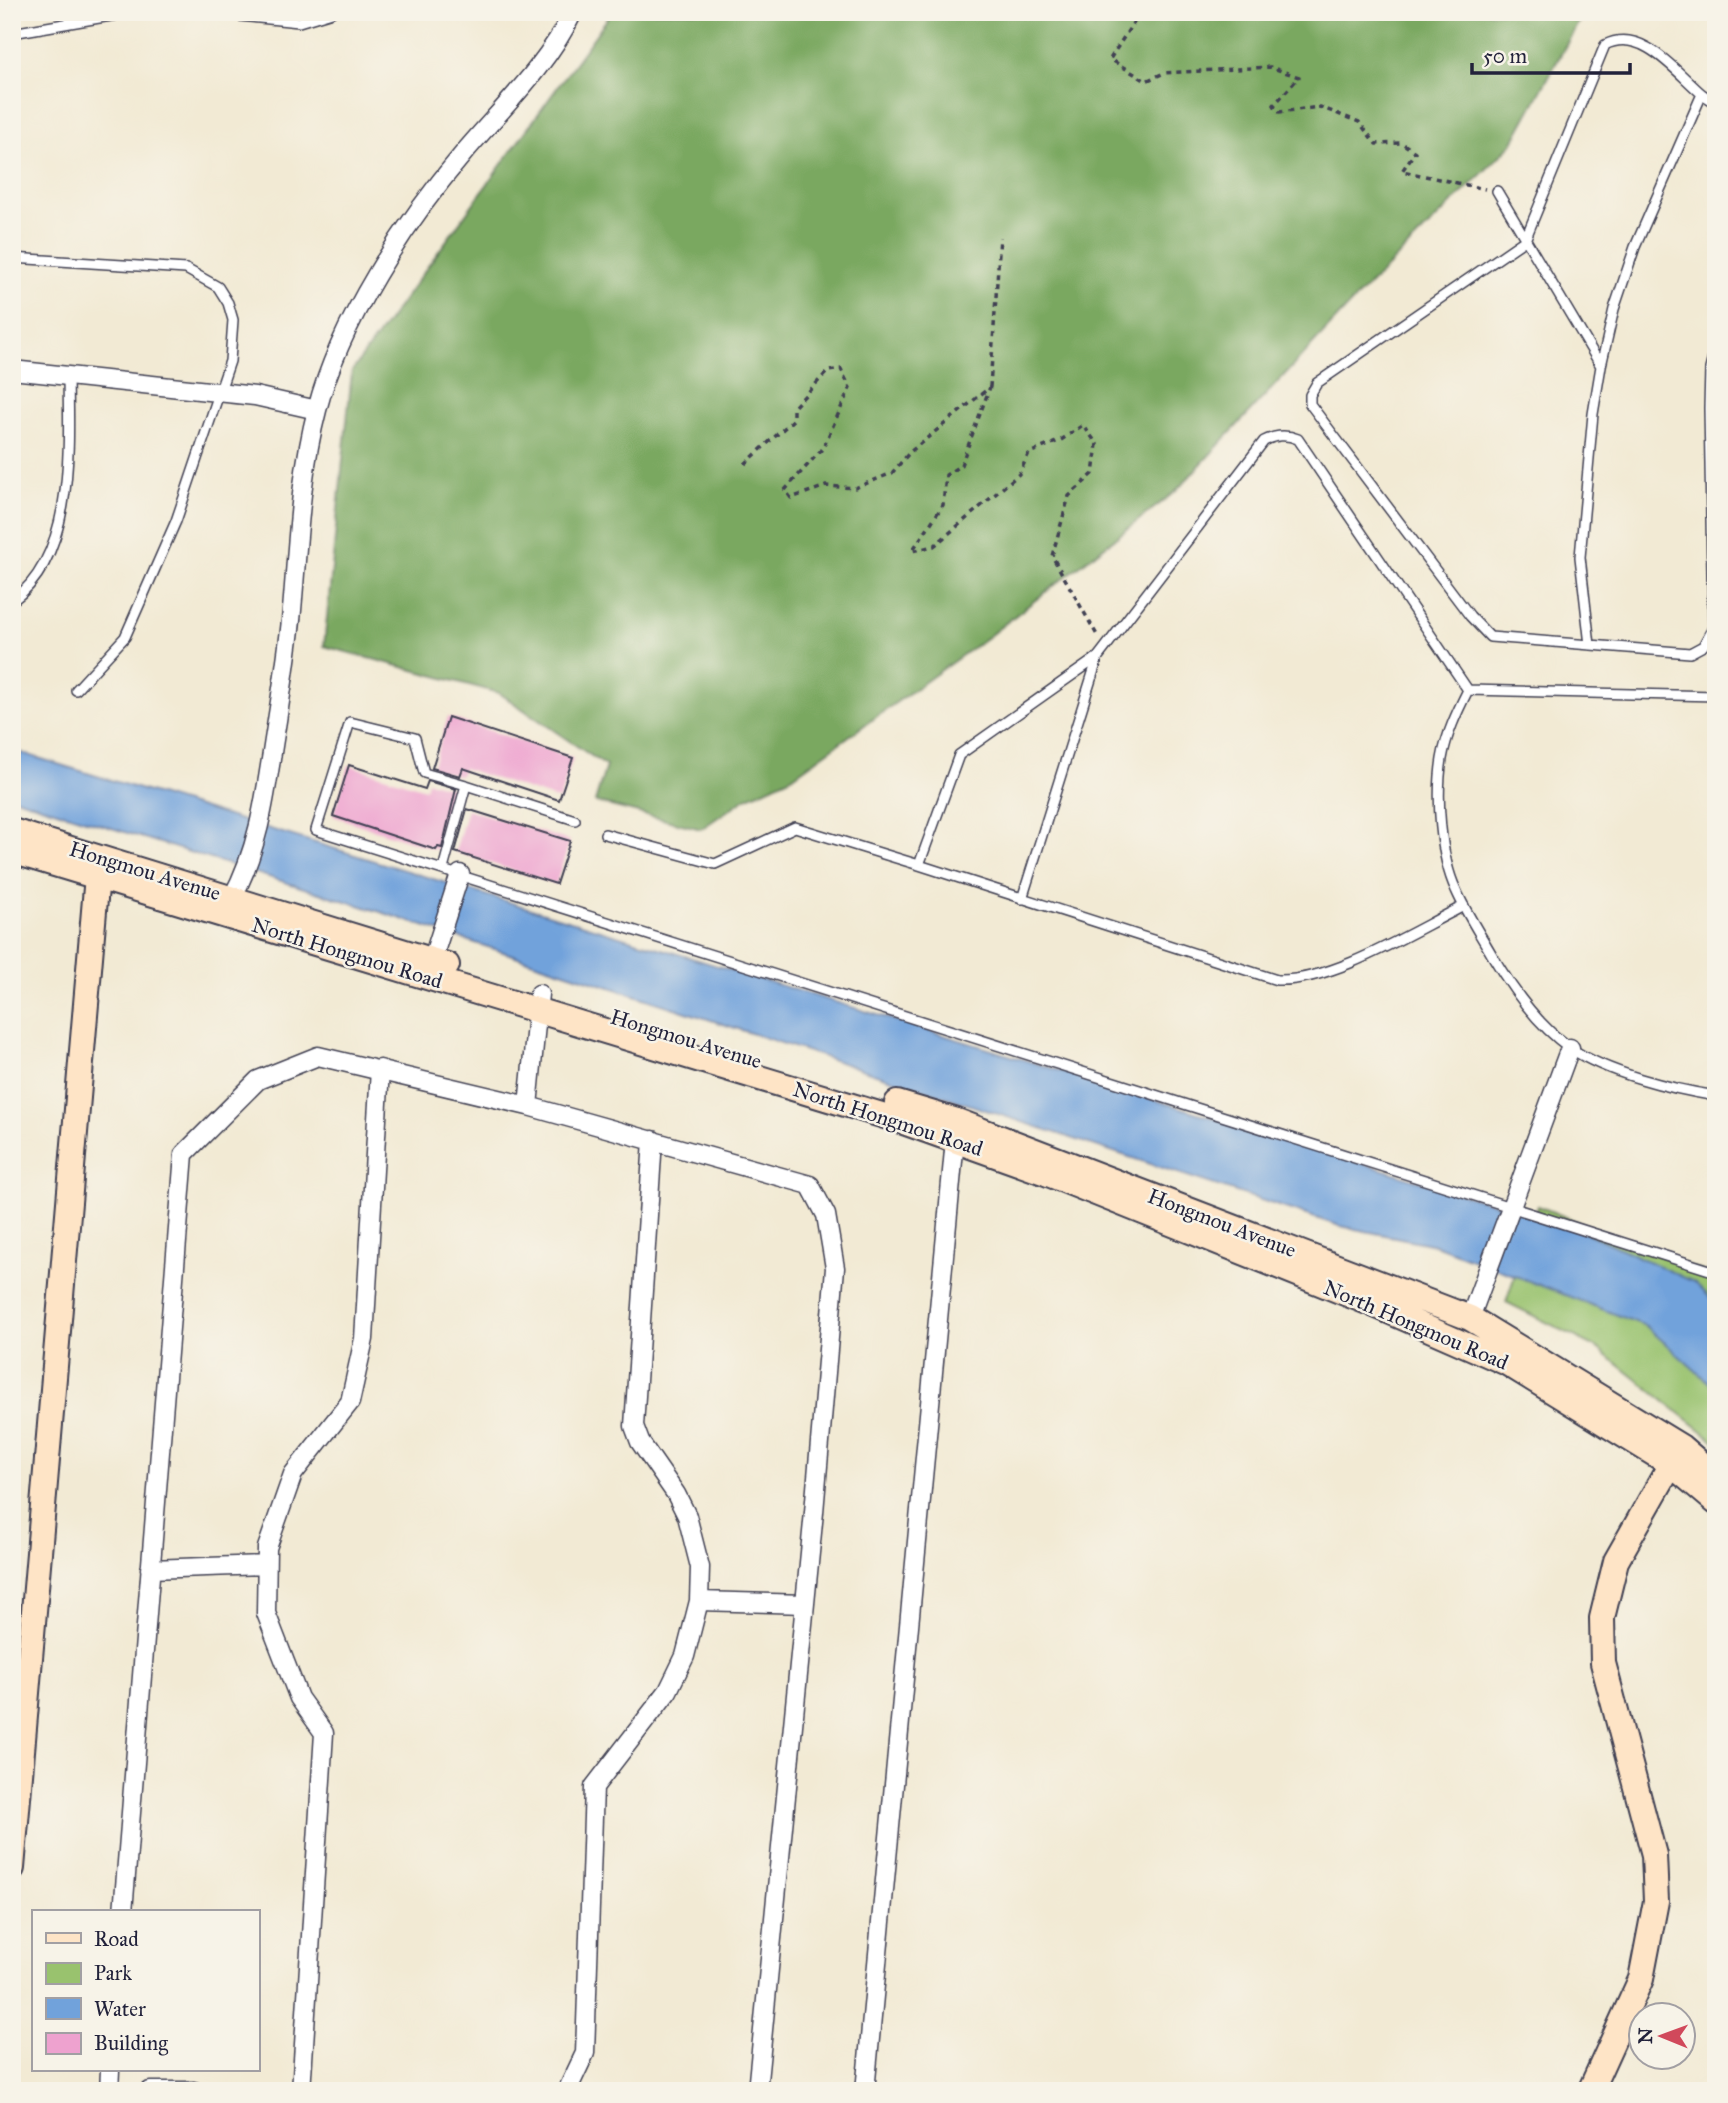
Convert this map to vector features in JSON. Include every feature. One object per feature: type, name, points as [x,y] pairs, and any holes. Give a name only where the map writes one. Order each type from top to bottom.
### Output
[{"type":"main road","name":"Hongmou Avenue","points":[[12,831],[97,867],[232,898],[430,969],[956,1131],[1470,1318],[1676,1455],[1716,1477]]},
{"type":"main road","name":"North Hongmou Road","points":[[12,851],[97,867],[430,969]]},
{"type":"main road","points":[[12,1868],[97,867]]},
{"type":"main road","name":"North Hongmou Road","points":[[956,1131],[1046,1173],[1344,1293],[1507,1363],[1676,1455],[1716,1502]]},
{"type":"main road","points":[[1590,2091],[1641,1979],[1656,1901],[1654,1855],[1603,1663],[1602,1618],[1616,1561],[1676,1455]]},
{"type":"street","points":[[232,898],[245,874],[262,821],[291,620],[301,503],[317,410],[331,369],[392,248],[423,202],[543,58],[573,12]]},
{"type":"street","points":[[12,370],[255,396],[317,410]]},
{"type":"street","points":[[430,969],[452,871]]},
{"type":"street","points":[[528,1106],[538,1002]]},
{"type":"street","points":[[1470,1318],[1570,1048]]},
{"type":"street","points":[[123,1910],[184,1154],[258,1080],[318,1056],[528,1106],[653,1140],[810,1185],[826,1215],[835,1268],[757,2091]]},
{"type":"street","points":[[301,2091],[324,1733],[299,1698],[266,1613],[267,1548],[293,1474],[350,1402],[363,1339],[380,1069]]},
{"type":"street","points":[[865,2091],[956,1131]]},
{"type":"street","points":[[567,2091],[585,2053],[594,1787],[668,1691],[685,1656],[699,1601],[699,1567],[687,1516],[676,1494],[640,1442],[634,1426],[653,1140]]},
{"type":"street","points":[[150,1569],[266,1565]]},
{"type":"street","points":[[699,1601],[805,1604]]},
{"type":"street","points":[[109,2091],[110,2072]]},
{"type":"street","points":[[150,2091],[194,2091]]},
{"type":"lane","points":[[12,33],[134,12]]},
{"type":"lane","points":[[199,12],[299,22],[332,12]]},
{"type":"lane","points":[[1716,103],[1641,42],[1622,39],[1605,45],[1525,240],[1317,383],[1310,395],[1310,404],[1470,616],[1490,637],[1690,653],[1703,646],[1713,628],[1709,408],[1710,369],[1716,346]]},
{"type":"lane","points":[[1590,645],[1580,557],[1593,414],[1601,366],[1614,309],[1635,247],[1702,94]]},
{"type":"lane","points":[[1497,191],[1601,366]]},
{"type":"lane","points":[[12,258],[173,267],[201,275],[218,287],[228,303],[233,320],[230,361],[176,521],[125,637],[76,690]]},
{"type":"lane","points":[[12,601],[34,578],[48,557],[62,512],[69,427],[68,378]]},
{"type":"lane","points":[[919,865],[959,755],[1098,657],[1264,441],[1290,435],[1298,439],[1468,690]]},
{"type":"lane","points":[[1022,899],[1098,657]]},
{"type":"lane","points":[[1468,690],[1716,696]]},
{"type":"lane","points":[[1468,690],[1454,719],[1442,760],[1441,824],[1446,858],[1464,906],[1519,999],[1570,1048],[1629,1075],[1684,1091],[1716,1096]]},
{"type":"lane","points":[[575,820],[424,773],[415,738],[350,722],[316,830],[1716,1272]]},
{"type":"lane","points":[[452,871],[466,785]]},
{"type":"lane","points":[[604,834],[715,864],[796,827],[1252,974],[1290,981],[1329,972],[1464,906]]},
{"type":"path","points":[[1140,12],[1110,59],[1146,81],[1164,73],[1270,67],[1299,77],[1275,106],[1279,112],[1320,107],[1359,122],[1376,144],[1402,143],[1415,152],[1402,171],[1497,191]]},
{"type":"path","points":[[1000,237],[990,387],[961,465],[946,475],[943,505],[912,551],[934,546],[1019,474],[1028,453],[1061,440],[1083,425],[1097,444],[1093,474],[1069,496],[1052,556],[1105,648]]},
{"type":"path","points":[[745,464],[793,420],[793,408],[828,371],[841,369],[850,388],[823,448],[785,490],[791,498],[826,486],[855,488],[892,473],[910,452],[990,387]]},
{"type":"green space","points":[[612,12],[1584,12],[1512,144],[1359,295],[1176,491],[989,636],[792,777],[746,798],[701,829],[595,802],[606,766],[499,693],[324,646],[352,371]]},
{"type":"green space","points":[[1538,1206],[1716,1277],[1716,1442],[1596,1347],[1506,1302]]},
{"type":"water","points":[[12,750],[1580,1230],[1694,1282],[1716,1303],[1716,1389],[1646,1326],[1435,1245],[1340,1226],[387,914],[12,797]]},
{"type":"building","points":[[448,717],[573,758],[559,800],[463,768],[460,776],[432,768]]},
{"type":"building","points":[[349,765],[425,789],[428,781],[456,789],[442,848],[438,847],[436,850],[333,816]]},
{"type":"building","points":[[467,809],[570,841],[556,884],[455,852]]}]
